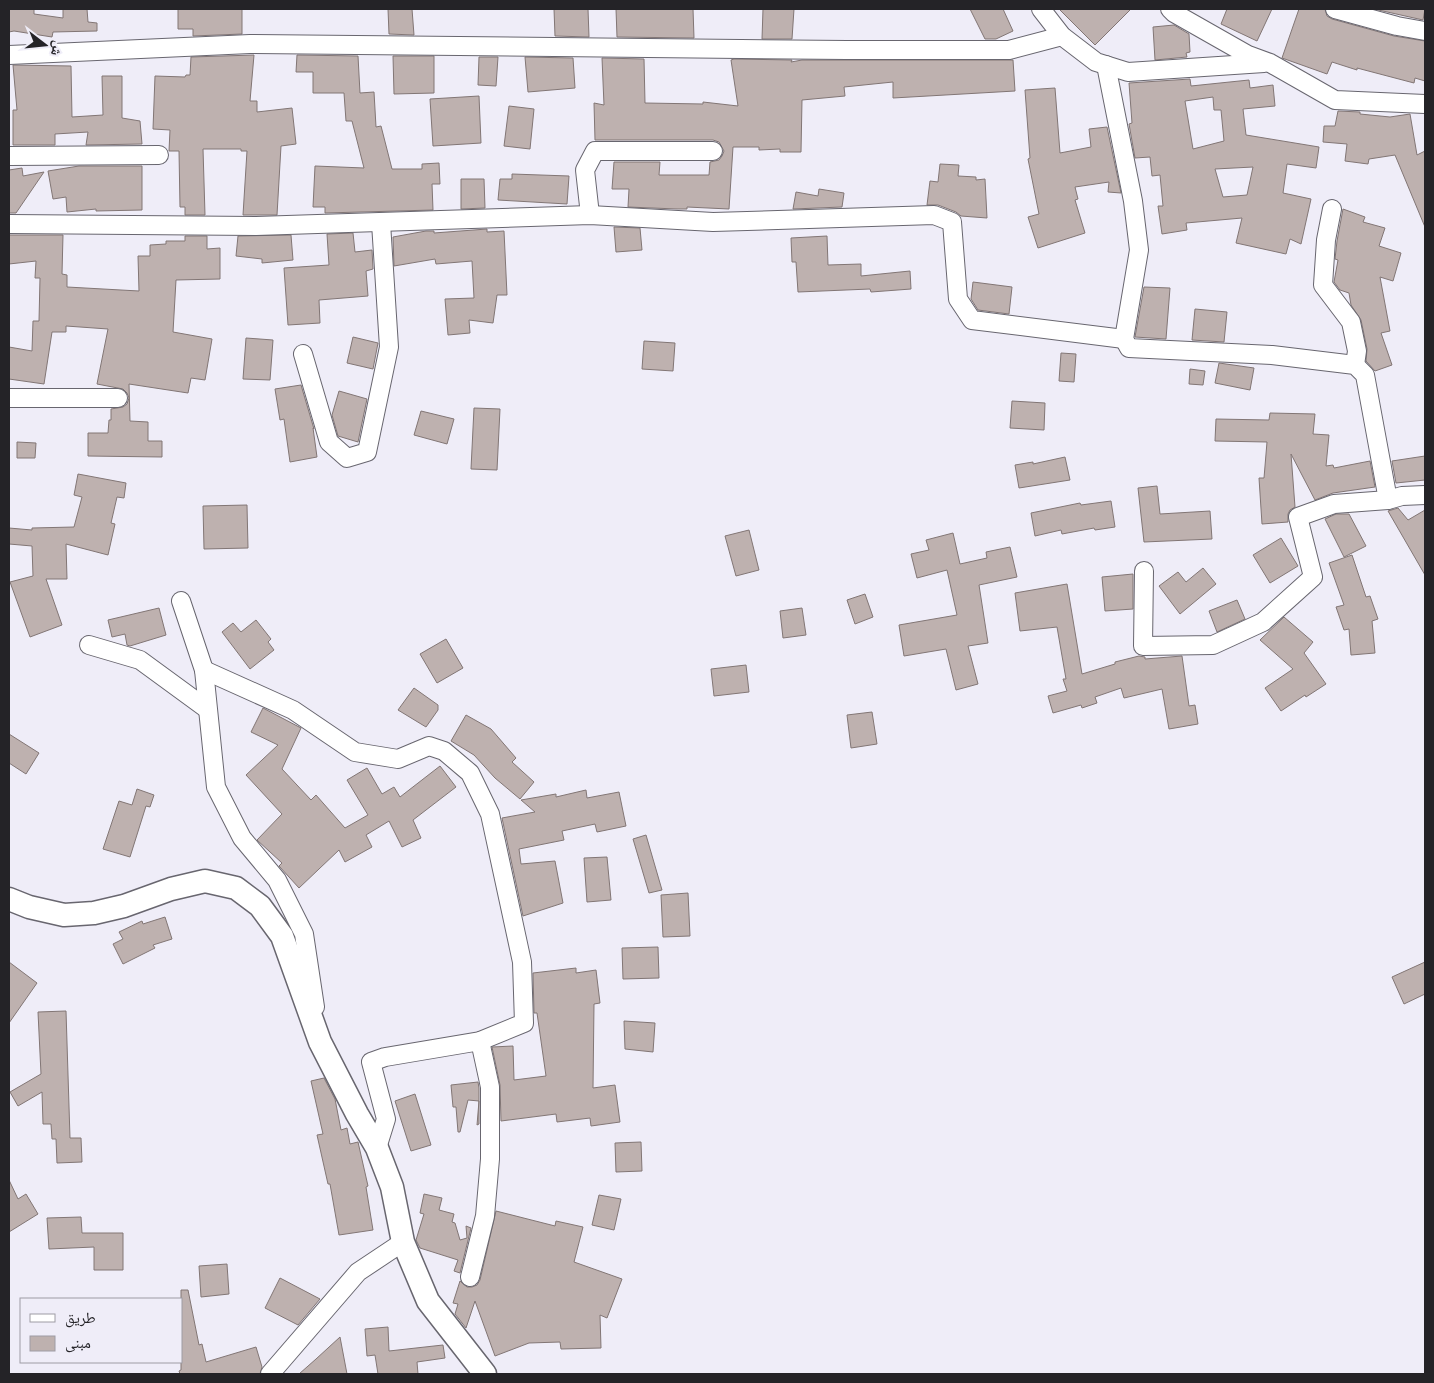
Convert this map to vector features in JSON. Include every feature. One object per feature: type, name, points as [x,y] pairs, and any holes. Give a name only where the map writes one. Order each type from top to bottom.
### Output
[{"type":"main road","points":[[9,899],[29,907],[64,915],[102,912],[171,889],[205,881],[236,888],[260,906],[282,936],[320,1042],[357,1114],[377,1148],[392,1188],[403,1242],[428,1301],[485,1374]]},
{"type":"street","points":[[1041,9],[1062,36],[1096,62],[1128,72],[1270,63]]},
{"type":"street","points":[[1170,9],[1248,55],[1270,63],[1335,100],[1425,104]]},
{"type":"street","points":[[1335,9],[1397,26],[1425,31]]},
{"type":"street","points":[[9,55],[250,44],[1009,50],[1062,36]]},
{"type":"street","points":[[1106,65],[1133,201],[1139,250],[1124,339],[1130,348],[1272,355],[1355,365],[1364,374],[1388,500]]},
{"type":"street","points":[[590,215],[585,170],[595,151],[713,151]]},
{"type":"street","points":[[9,156],[159,155]]},
{"type":"street","points":[[1332,209],[1326,240],[1323,285],[1351,322],[1357,351],[1355,365]]},
{"type":"street","points":[[9,224],[256,226],[590,215],[713,222],[934,215],[952,222],[958,299],[972,320],[1124,339]]},
{"type":"street","points":[[303,354],[329,442],[347,458],[367,452],[389,347],[381,223]]},
{"type":"street","points":[[9,398],[118,398]]},
{"type":"street","points":[[1144,571],[1143,646],[1213,645],[1263,622],[1313,577],[1298,517],[1334,504],[1425,495]]},
{"type":"street","points":[[181,601],[204,670],[216,787],[242,838],[277,880],[304,934],[320,1042]]},
{"type":"street","points":[[89,645],[140,660],[207,709]]},
{"type":"street","points":[[204,670],[293,710],[355,752],[398,759],[429,746],[444,750],[470,773],[490,814],[522,962],[524,1023],[480,1041],[385,1057],[371,1062],[386,1119],[377,1148]]},
{"type":"street","points":[[470,1277],[485,1216],[490,1159],[490,1087],[480,1041]]},
{"type":"street","points":[[270,1374],[358,1272],[403,1242]]},
{"type":"building","points":[[9,9],[34,9],[34,14],[63,18],[63,9],[87,9],[88,22],[97,23],[97,31],[53,32],[52,37],[14,31],[9,32]]},
{"type":"building","points":[[178,9],[242,9],[242,34],[193,36],[193,29],[178,29]]},
{"type":"building","points":[[388,9],[412,9],[414,35],[389,34]]},
{"type":"building","points":[[554,9],[588,9],[589,37],[555,36]]},
{"type":"building","points":[[616,9],[693,9],[694,38],[617,37]]},
{"type":"building","points":[[763,9],[794,9],[792,39],[762,39]]},
{"type":"building","points":[[970,9],[1003,9],[1013,31],[996,39],[985,39]]},
{"type":"building","points":[[1059,9],[1131,9],[1095,45]]},
{"type":"building","points":[[1227,9],[1272,9],[1257,41],[1221,24]]},
{"type":"building","points":[[1299,9],[1325,9],[1327,16],[1332,19],[1394,36],[1425,41],[1425,81],[1415,78],[1414,83],[1357,68],[1357,70],[1332,62],[1327,74],[1282,58]]},
{"type":"building","points":[[1374,9],[1425,9],[1423,20]]},
{"type":"building","points":[[1174,25],[1189,34],[1190,52],[1186,53],[1187,57],[1155,60],[1153,27]]},
{"type":"building","points":[[254,55],[250,101],[257,101],[257,112],[292,108],[296,144],[281,146],[277,215],[243,215],[247,151],[241,151],[241,149],[203,149],[205,215],[185,215],[185,207],[180,207],[179,151],[169,151],[170,130],[153,129],[155,76],[185,77],[190,75],[191,57]]},
{"type":"building","points":[[297,55],[358,56],[360,93],[374,92],[376,127],[381,126],[392,169],[422,169],[422,164],[439,163],[440,184],[432,184],[433,210],[325,213],[325,207],[313,207],[315,166],[364,168],[352,121],[346,121],[344,93],[313,93],[313,72],[296,72]]},
{"type":"building","points":[[393,56],[434,56],[434,93],[394,94]]},
{"type":"building","points":[[479,57],[498,57],[496,86],[478,85]]},
{"type":"building","points":[[525,57],[573,58],[575,88],[528,92]]},
{"type":"building","points":[[602,58],[644,59],[645,103],[703,104],[703,102],[738,106],[731,60],[734,59],[792,60],[791,62],[802,60],[1013,60],[1015,91],[893,98],[893,82],[844,87],[845,96],[802,100],[801,152],[780,152],[780,149],[759,150],[759,147],[733,147],[729,209],[628,207],[629,189],[612,189],[614,162],[660,162],[659,175],[709,175],[710,162],[719,160],[724,151],[719,142],[713,140],[595,140],[594,103],[604,105]]},
{"type":"building","points":[[13,65],[71,66],[72,117],[103,115],[102,76],[122,76],[122,118],[140,121],[142,144],[86,145],[88,132],[55,134],[55,145],[13,145],[13,110],[17,110]]},
{"type":"building","points":[[1190,79],[1191,86],[1249,80],[1250,88],[1273,85],[1275,106],[1243,109],[1246,135],[1319,147],[1316,168],[1287,164],[1283,193],[1311,199],[1301,244],[1290,239],[1286,254],[1236,243],[1242,218],[1186,223],[1187,230],[1162,234],[1158,206],[1163,206],[1160,175],[1152,176],[1150,157],[1135,158],[1129,124],[1132,123],[1129,83]],"holes":[[[1213,97],[1214,110],[1221,110],[1224,141],[1193,149],[1185,101]],[[1253,167],[1247,195],[1223,197],[1215,169]]]},
{"type":"building","points":[[1055,88],[1060,153],[1091,147],[1089,129],[1107,127],[1121,193],[1108,192],[1109,182],[1075,187],[1078,199],[1075,200],[1085,233],[1038,248],[1028,217],[1039,214],[1028,159],[1030,158],[1025,90]]},
{"type":"building","points":[[479,96],[481,143],[433,146],[430,99]]},
{"type":"building","points":[[509,106],[534,109],[530,149],[504,146]]},
{"type":"building","points":[[1338,111],[1360,112],[1360,114],[1390,117],[1410,114],[1417,155],[1425,151],[1425,227],[1395,155],[1369,159],[1368,164],[1345,161],[1347,144],[1323,142],[1324,126],[1335,126]]},
{"type":"building","points":[[940,164],[959,165],[958,176],[976,177],[976,180],[985,179],[987,218],[961,216],[938,205],[927,205],[930,181],[938,182]]},
{"type":"building","points":[[79,166],[142,166],[142,210],[96,211],[96,209],[67,212],[66,197],[53,199],[48,171]]},
{"type":"building","points":[[22,168],[23,176],[44,172],[16,213],[9,213],[9,170]]},
{"type":"building","points":[[512,174],[569,176],[567,204],[498,200],[500,179],[512,179]]},
{"type":"building","points":[[461,179],[484,179],[485,208],[461,209]]},
{"type":"building","points":[[819,189],[844,193],[842,207],[793,209],[796,192],[818,196]]},
{"type":"building","points":[[1343,209],[1365,217],[1363,222],[1385,228],[1379,246],[1401,253],[1393,281],[1380,277],[1390,331],[1381,333],[1392,365],[1375,371],[1366,361],[1367,349],[1361,320],[1351,305],[1349,293],[1340,290],[1334,282],[1338,260],[1335,259],[1337,241]]},
{"type":"building","points":[[614,227],[640,228],[642,250],[616,252]]},
{"type":"building","points":[[487,229],[487,232],[504,231],[507,295],[497,295],[493,323],[469,320],[470,333],[448,335],[445,299],[474,298],[472,261],[436,264],[435,259],[394,266],[393,237],[426,231],[434,231],[434,233]]},
{"type":"building","points":[[353,233],[355,252],[372,250],[373,269],[366,271],[368,296],[319,300],[320,323],[288,325],[284,268],[329,265],[327,234]]},
{"type":"building","points":[[9,235],[63,235],[62,274],[67,275],[67,287],[139,291],[138,256],[150,256],[150,245],[166,244],[166,241],[185,241],[185,236],[207,236],[207,249],[220,248],[220,279],[176,280],[173,332],[212,339],[205,380],[191,378],[188,393],[129,384],[130,421],[148,422],[148,441],[162,441],[162,457],[88,456],[88,433],[108,433],[111,409],[123,407],[127,404],[129,398],[123,389],[97,384],[108,329],[66,326],[66,332],[52,332],[44,384],[9,379],[9,347],[32,351],[33,321],[39,321],[40,278],[35,278],[36,261],[9,264]]},
{"type":"building","points":[[291,235],[293,260],[262,263],[262,259],[236,256],[238,236]]},
{"type":"building","points":[[827,236],[828,265],[861,264],[861,276],[910,271],[911,289],[871,292],[870,289],[798,292],[796,262],[792,262],[791,238]]},
{"type":"building","points":[[973,282],[1012,287],[1009,314],[978,310],[971,299]]},
{"type":"building","points":[[1144,287],[1170,288],[1166,339],[1135,337]]},
{"type":"building","points":[[1195,309],[1227,312],[1224,342],[1192,340]]},
{"type":"building","points":[[353,337],[378,343],[373,369],[347,363]]},
{"type":"building","points":[[246,338],[273,340],[270,380],[243,379]]},
{"type":"building","points":[[644,341],[675,343],[673,371],[642,369]]},
{"type":"building","points":[[1061,353],[1076,354],[1074,382],[1059,381]]},
{"type":"building","points":[[1219,363],[1254,368],[1250,390],[1215,383]]},
{"type":"building","points":[[1190,369],[1205,371],[1203,385],[1189,384]]},
{"type":"building","points":[[301,385],[314,429],[317,457],[290,462],[284,419],[280,420],[275,389]]},
{"type":"building","points":[[339,391],[367,399],[358,442],[338,436],[332,415]]},
{"type":"building","points":[[1012,401],[1045,403],[1044,430],[1010,428]]},
{"type":"building","points":[[474,408],[500,409],[497,470],[471,469]]},
{"type":"building","points":[[421,411],[454,419],[447,444],[414,435]]},
{"type":"building","points":[[1270,413],[1315,414],[1313,434],[1329,435],[1326,466],[1333,465],[1334,468],[1370,461],[1375,487],[1333,493],[1315,500],[1291,454],[1295,507],[1288,514],[1288,522],[1262,524],[1259,478],[1264,478],[1267,442],[1215,441],[1216,419],[1269,420]]},
{"type":"building","points":[[17,442],[36,443],[35,458],[17,458]]},
{"type":"building","points":[[1425,456],[1425,480],[1396,483],[1392,461]]},
{"type":"building","points":[[1065,457],[1070,480],[1019,488],[1015,465],[1033,462],[1033,464]]},
{"type":"building","points":[[78,474],[126,483],[124,498],[117,497],[111,523],[115,524],[108,555],[66,544],[67,579],[46,579],[62,625],[30,637],[10,582],[33,576],[32,546],[9,544],[9,528],[32,530],[32,528],[74,527],[82,497],[74,495]]},
{"type":"building","points":[[1157,486],[1160,514],[1210,511],[1212,539],[1144,542],[1138,488]]},
{"type":"building","points":[[1111,501],[1115,527],[1095,530],[1094,528],[1062,534],[1061,530],[1035,536],[1031,513],[1080,503],[1081,505]]},
{"type":"building","points":[[247,505],[248,548],[204,549],[203,506]]},
{"type":"building","points":[[1398,508],[1408,520],[1425,510],[1425,575],[1388,511]]},
{"type":"building","points":[[1336,514],[1349,514],[1366,546],[1344,557],[1325,519]]},
{"type":"building","points":[[749,530],[759,570],[736,576],[725,536]]},
{"type":"building","points":[[953,533],[960,564],[987,558],[986,552],[1010,547],[1017,577],[979,585],[988,643],[968,646],[978,684],[956,690],[946,649],[904,656],[899,625],[957,615],[947,570],[917,578],[911,554],[929,550],[926,540]]},
{"type":"building","points":[[1281,538],[1298,566],[1270,583],[1253,555]]},
{"type":"building","points":[[1352,555],[1366,597],[1370,596],[1378,619],[1372,621],[1375,653],[1351,655],[1349,629],[1344,630],[1336,607],[1344,605],[1329,563]]},
{"type":"building","points":[[1203,568],[1216,584],[1180,614],[1159,586],[1178,572],[1186,582]]},
{"type":"building","points":[[1133,574],[1133,609],[1105,611],[1102,577]]},
{"type":"building","points":[[1067,584],[1082,674],[1115,664],[1115,662],[1139,656],[1145,657],[1145,659],[1182,656],[1189,706],[1195,705],[1198,724],[1169,729],[1162,689],[1124,698],[1121,688],[1095,697],[1097,703],[1082,708],[1081,705],[1053,713],[1048,696],[1067,691],[1063,679],[1066,679],[1057,627],[1020,631],[1015,593]]},
{"type":"building","points":[[865,594],[873,617],[855,624],[847,600]]},
{"type":"building","points":[[1237,600],[1245,619],[1217,632],[1209,611]]},
{"type":"building","points":[[159,608],[166,635],[130,646],[127,645],[125,634],[112,637],[108,620]]},
{"type":"building","points":[[802,608],[806,635],[783,638],[780,611]]},
{"type":"building","points":[[1284,617],[1313,642],[1304,653],[1326,684],[1281,711],[1265,688],[1293,669],[1260,640]]},
{"type":"building","points":[[256,620],[271,639],[268,642],[274,650],[250,669],[222,632],[233,623],[241,632]]},
{"type":"building","points":[[446,639],[463,668],[437,683],[420,654]]},
{"type":"building","points":[[746,665],[749,692],[714,696],[711,669]]},
{"type":"building","points":[[414,688],[438,705],[438,710],[426,727],[398,710]]},
{"type":"building","points":[[263,708],[301,728],[282,769],[311,800],[316,795],[345,828],[368,815],[347,780],[367,768],[382,794],[394,787],[400,797],[440,766],[456,787],[413,820],[421,838],[402,847],[389,821],[366,835],[372,847],[345,862],[339,850],[299,888],[279,866],[282,863],[257,840],[282,814],[246,775],[278,745],[251,732]]},
{"type":"building","points":[[872,712],[877,744],[851,748],[847,715]]},
{"type":"building","points":[[466,715],[491,729],[516,758],[512,762],[534,782],[520,799],[495,778],[474,755],[451,741]]},
{"type":"building","points":[[9,734],[39,753],[26,774],[9,763]]},
{"type":"building","points":[[137,789],[154,795],[150,807],[146,806],[130,857],[103,849],[119,801],[132,805]]},
{"type":"building","points":[[586,790],[587,798],[619,792],[626,826],[597,832],[595,824],[562,831],[564,840],[519,849],[521,864],[555,861],[563,903],[523,916],[502,818],[535,812],[521,800],[556,794],[556,797]]},
{"type":"building","points":[[646,835],[662,890],[649,893],[633,839]]},
{"type":"building","points":[[607,857],[611,900],[587,902],[584,858]]},
{"type":"building","points":[[688,893],[690,936],[663,937],[661,895]]},
{"type":"building","points":[[165,917],[172,939],[153,945],[155,948],[123,964],[113,944],[123,939],[119,932],[142,921],[143,924]]},
{"type":"building","points":[[658,947],[659,978],[623,979],[622,948]]},
{"type":"building","points":[[9,962],[37,983],[9,1023]]},
{"type":"building","points":[[1425,962],[1425,994],[1404,1004],[1392,977]]},
{"type":"building","points":[[576,968],[576,973],[596,970],[600,1003],[594,1004],[593,1088],[615,1085],[620,1122],[591,1126],[590,1118],[557,1122],[556,1114],[501,1121],[500,1085],[492,1047],[513,1046],[514,1080],[546,1076],[537,1013],[534,1013],[533,973]]},
{"type":"building","points":[[66,1011],[70,1138],[81,1138],[82,1162],[57,1163],[56,1139],[52,1139],[51,1124],[43,1124],[42,1092],[18,1106],[10,1092],[41,1074],[38,1012]]},
{"type":"building","points":[[624,1021],[655,1023],[653,1052],[625,1049]]},
{"type":"building","points":[[324,1078],[335,1099],[341,1130],[347,1128],[350,1144],[358,1142],[368,1186],[366,1187],[373,1230],[339,1235],[330,1184],[328,1184],[317,1135],[323,1134],[311,1081]]},
{"type":"building","points":[[478,1082],[479,1101],[468,1100],[460,1132],[458,1132],[456,1107],[453,1107],[451,1085]]},
{"type":"building","points":[[415,1094],[431,1145],[411,1151],[395,1101]]},
{"type":"building","points":[[479,1101],[479,1124],[477,1125]]},
{"type":"building","points":[[641,1142],[642,1171],[616,1172],[615,1143]]},
{"type":"building","points":[[9,1180],[18,1199],[26,1194],[38,1214],[9,1232]]},
{"type":"building","points":[[424,1194],[442,1198],[439,1210],[454,1214],[452,1222],[455,1223],[460,1240],[467,1238],[466,1226],[471,1228],[460,1273],[454,1271],[458,1260],[420,1248],[416,1240],[424,1214],[420,1213]]},
{"type":"building","points":[[599,1195],[621,1199],[614,1230],[592,1225]]},
{"type":"building","points":[[496,1211],[555,1226],[556,1221],[583,1227],[574,1262],[622,1279],[607,1318],[600,1315],[601,1348],[561,1349],[560,1342],[529,1343],[495,1356],[475,1301],[466,1328],[455,1314],[458,1304],[453,1303],[460,1281],[467,1287],[472,1287],[477,1285],[480,1280]]},
{"type":"building","points":[[81,1217],[82,1233],[123,1233],[123,1270],[94,1270],[94,1247],[49,1249],[47,1218]]},
{"type":"building","points":[[227,1264],[229,1294],[201,1297],[199,1266]]},
{"type":"building","points":[[280,1278],[320,1299],[298,1325],[265,1308]]},
{"type":"building","points":[[181,1290],[188,1290],[199,1345],[202,1344],[206,1362],[256,1347],[262,1367],[260,1374],[180,1374],[179,1371],[181,1370],[182,1363]]},
{"type":"building","points":[[388,1327],[389,1351],[443,1345],[445,1358],[417,1362],[418,1374],[378,1374],[375,1355],[367,1356],[365,1329]]},
{"type":"building","points":[[340,1337],[347,1374],[299,1374],[316,1359]]}]
